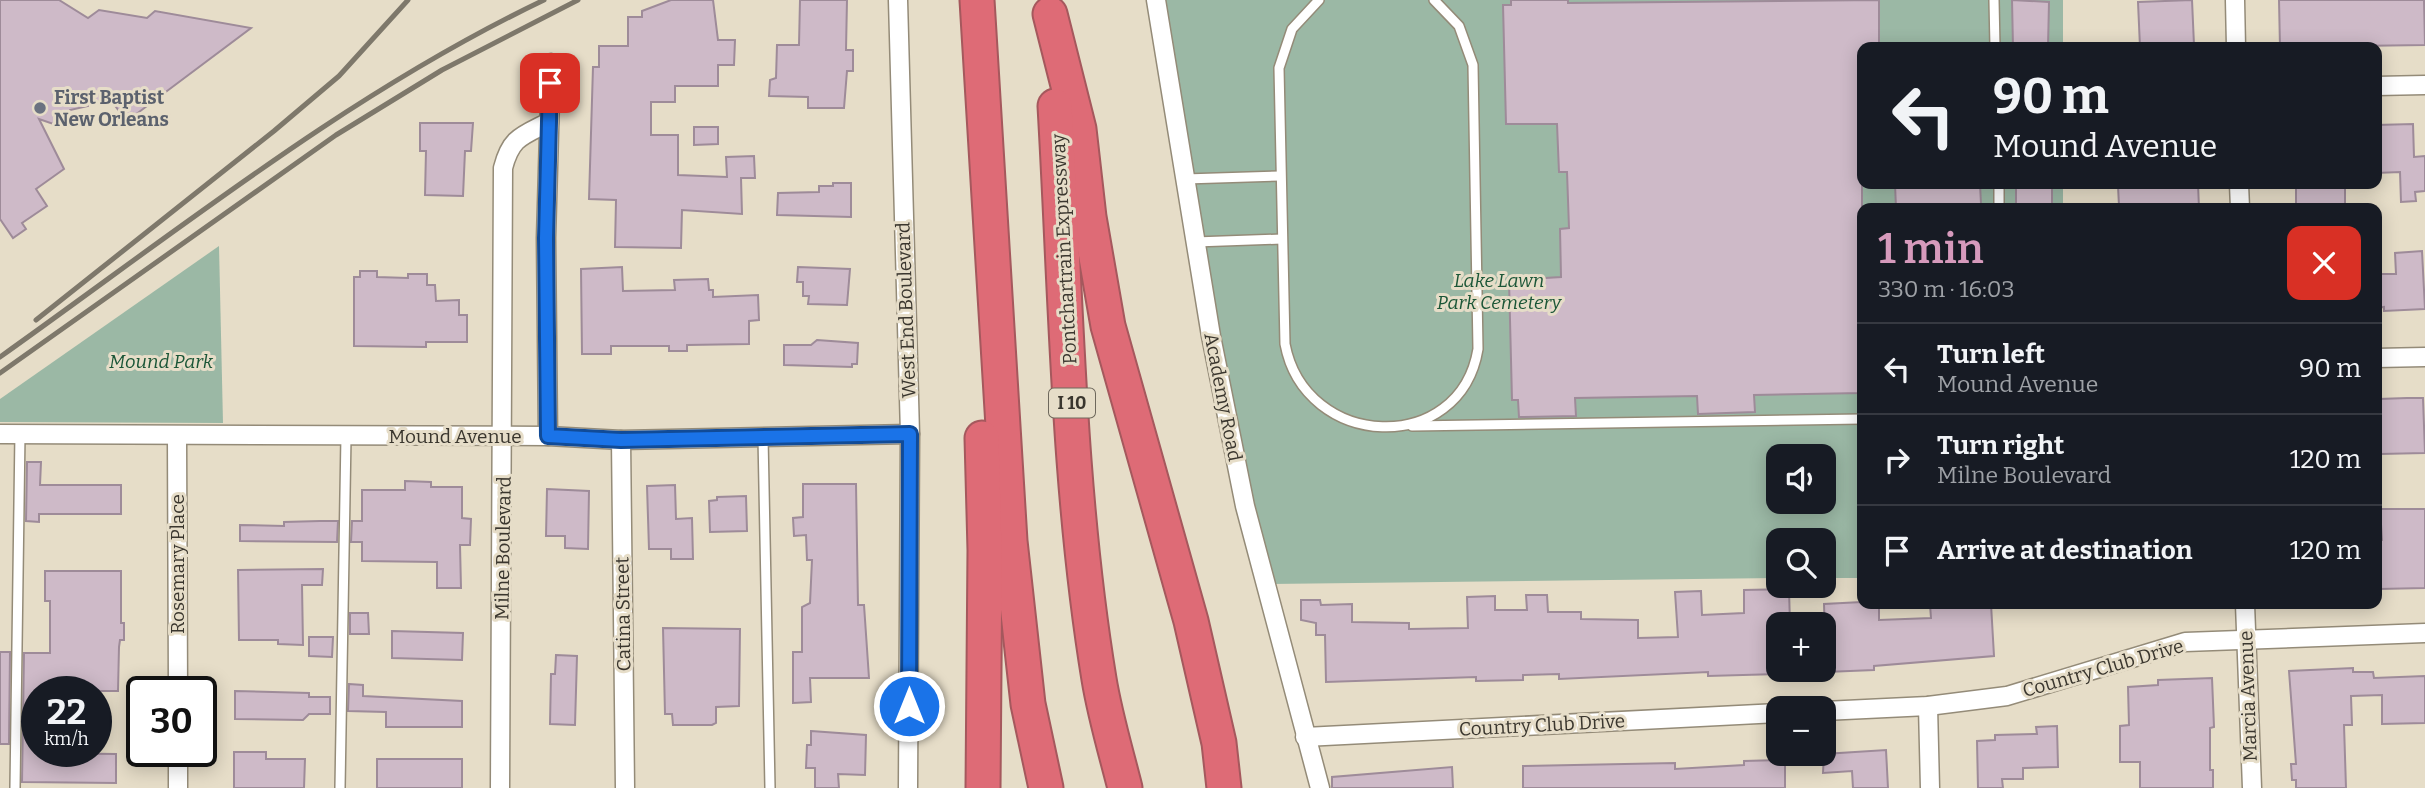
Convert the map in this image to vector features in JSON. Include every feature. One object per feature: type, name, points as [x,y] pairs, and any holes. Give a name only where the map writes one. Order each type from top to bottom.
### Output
[{"type":"highway","points":[[976,0],[1013,577],[1028,705],[1046,788]]},
{"type":"highway","points":[[1049,7],[1079,129],[1089,217],[1108,326],[1191,621],[1219,743],[1224,788]]},
{"type":"highway","name":"Pontchartrain Expressway","points":[[1049,7],[1077,488],[1087,597],[1100,682],[1125,788]]},
{"type":"highway","points":[[983,99],[979,300],[985,550],[983,788]]},
{"type":"street","name":"West End Boulevard","points":[[898,0],[910,434],[908,788]]},
{"type":"street","name":"Academy Road","points":[[1156,0],[1195,242],[1245,506],[1320,788]]},
{"type":"street","points":[[2235,0],[2235,42]]},
{"type":"street","points":[[548,436],[546,238],[551,63]]},
{"type":"street","points":[[2382,86],[2425,85]]},
{"type":"street","name":"Milne Boulevard","points":[[500,788],[504,436],[503,168],[509,148],[515,140],[549,122]]},
{"type":"street","points":[[2382,358],[2425,357]]},
{"type":"street","name":"Mound Avenue","points":[[0,434],[548,436],[621,440],[910,434]]},
{"type":"street","name":"Rosemary Place","points":[[177,436],[178,676]]},
{"type":"street","name":"Catina Street","points":[[621,440],[625,788]]},
{"type":"street","name":"Marcia Avenue","points":[[2245,609],[2252,788]]},
{"type":"street","name":"Country Club Drive","points":[[1836,710],[1928,706],[2007,696],[2185,642],[2425,633]]},
{"type":"street","points":[[1928,706],[1930,788]]},
{"type":"street","name":"Country Club Drive","points":[[1305,737],[1766,714]]},
{"type":"street","points":[[178,767],[178,788]]},
{"type":"lane","points":[[1319,0],[1292,29],[1280,60],[1285,344],[1300,383],[1317,403],[1346,421],[1370,427],[1857,419]]},
{"type":"lane","points":[[1396,427],[1428,416],[1449,402],[1470,375],[1478,349],[1473,65],[1459,26],[1434,0]]},
{"type":"lane","points":[[1994,0],[1995,42]]},
{"type":"lane","points":[[1185,179],[1280,176]]},
{"type":"lane","points":[[1195,242],[1282,239]]},
{"type":"lane","points":[[15,788],[20,433]]},
{"type":"lane","points":[[340,788],[346,436]]},
{"type":"lane","points":[[763,437],[769,788]]},
{"type":"green space","name":"Lake Lawn Park Cemetery","points":[[1156,0],[2063,0],[2063,42],[1857,42],[1857,189],[2063,189],[2063,203],[1857,203],[1857,578],[1836,578],[1836,528],[1766,528],[1766,578],[1264,584]]},
{"type":"green space","name":"Mound Park","points":[[219,246],[223,423],[0,422],[0,399]]},
{"type":"building","name":"First Baptist New Orleans","points":[[0,0],[59,0],[88,18],[99,10],[147,18],[155,11],[251,28],[135,115],[133,113],[125,119],[113,103],[88,101],[88,106],[70,110],[65,128],[39,119],[64,169],[36,189],[47,206],[22,223],[26,229],[13,238],[0,219]]},
{"type":"building","points":[[671,0],[713,0],[718,40],[735,40],[734,65],[718,65],[718,86],[675,86],[675,102],[651,102],[651,135],[678,135],[678,175],[727,177],[726,157],[754,156],[755,178],[741,178],[742,214],[682,210],[681,248],[615,247],[616,200],[589,199],[593,67],[599,67],[599,46],[628,46],[628,17],[642,17],[642,11]]},
{"type":"building","points":[[800,0],[847,0],[846,50],[853,50],[853,71],[847,71],[844,108],[808,108],[808,97],[769,96],[770,80],[776,78],[777,45],[799,45]]},
{"type":"building","points":[[1511,0],[1568,0],[1568,3],[1879,0],[1879,42],[1857,42],[1857,189],[1862,189],[1862,203],[1857,203],[1857,393],[1754,395],[1755,412],[1698,414],[1697,396],[1575,398],[1576,416],[1519,417],[1518,400],[1512,400],[1509,280],[1561,277],[1560,229],[1569,228],[1567,172],[1559,172],[1557,124],[1506,124],[1503,5],[1511,5]]},
{"type":"building","points":[[2012,0],[2049,2],[2048,42],[2013,42]]},
{"type":"building","points":[[2192,0],[2194,42],[2140,42],[2138,2]]},
{"type":"building","points":[[2279,0],[2424,0],[2425,45],[2382,46],[2382,42],[2280,42]]},
{"type":"building","points":[[420,123],[473,123],[471,151],[465,151],[463,196],[425,195],[426,151],[420,151]]},
{"type":"building","points":[[2413,124],[2414,157],[2425,156],[2425,191],[2415,192],[2416,201],[2401,202],[2400,172],[2382,173],[2382,125]]},
{"type":"building","points":[[694,127],[718,127],[718,144],[694,145]]},
{"type":"building","points":[[833,183],[851,183],[851,217],[777,215],[778,193],[819,192],[819,186],[833,186]]},
{"type":"building","points":[[1895,189],[1980,189],[1981,203],[1896,203]]},
{"type":"building","points":[[2016,189],[2052,189],[2052,203],[2016,203]]},
{"type":"building","points":[[2118,189],[2198,189],[2199,203],[2119,203]]},
{"type":"building","points":[[2296,189],[2345,189],[2345,203],[2296,203]]},
{"type":"building","points":[[2422,251],[2425,309],[2384,311],[2382,274],[2396,274],[2395,253]]},
{"type":"building","points":[[622,267],[623,291],[675,290],[674,280],[708,279],[713,297],[758,295],[759,320],[749,321],[749,344],[687,345],[687,351],[669,351],[669,346],[611,346],[611,354],[582,354],[581,269]]},
{"type":"building","points":[[798,267],[850,269],[847,305],[808,304],[809,296],[803,296],[803,282],[797,282]]},
{"type":"building","points":[[360,271],[377,271],[377,277],[408,278],[408,274],[427,274],[427,285],[435,285],[436,301],[459,300],[459,315],[467,315],[467,342],[426,342],[426,347],[354,346],[354,277],[360,277]]},
{"type":"building","points":[[817,340],[858,343],[857,364],[852,364],[852,367],[784,365],[784,345],[811,345]]},
{"type":"building","points":[[2423,398],[2425,453],[2382,454],[2382,399]]},
{"type":"building","points":[[27,462],[41,462],[40,485],[121,485],[121,514],[39,514],[39,522],[26,521]]},
{"type":"building","points":[[405,481],[431,482],[431,487],[462,487],[462,518],[471,519],[470,545],[460,545],[461,588],[437,588],[437,562],[362,561],[362,542],[351,542],[352,521],[362,521],[362,490],[405,490]]},
{"type":"building","points":[[803,484],[856,484],[858,605],[864,605],[869,678],[810,678],[811,702],[793,703],[793,652],[802,652],[802,607],[810,603],[812,560],[807,560],[806,535],[794,536],[793,518],[803,517]]},
{"type":"building","points":[[675,485],[676,519],[692,518],[693,559],[671,559],[671,549],[649,549],[647,486]]},
{"type":"building","points":[[547,489],[589,491],[588,549],[565,548],[565,536],[546,536]]},
{"type":"building","points":[[746,496],[747,531],[710,532],[709,501],[717,500],[717,497]]},
{"type":"building","points":[[2382,509],[2425,509],[2425,588],[2382,589]]},
{"type":"building","points":[[338,521],[337,542],[240,541],[240,525],[284,526],[284,522]]},
{"type":"building","points":[[323,569],[322,585],[302,585],[303,645],[278,644],[278,640],[239,640],[238,570]]},
{"type":"building","points":[[45,571],[121,571],[121,623],[124,623],[124,640],[120,640],[119,647],[118,691],[112,691],[112,676],[24,676],[24,653],[50,653],[50,601],[45,601]]},
{"type":"building","points":[[1744,590],[1766,590],[1766,598],[1789,598],[1790,612],[1766,612],[1766,674],[1708,676],[1708,672],[1559,679],[1559,674],[1523,675],[1523,680],[1476,681],[1476,677],[1326,682],[1325,635],[1316,635],[1316,623],[1301,620],[1301,600],[1320,600],[1321,605],[1352,604],[1352,622],[1409,623],[1409,629],[1468,628],[1467,597],[1495,596],[1495,610],[1527,610],[1526,595],[1547,595],[1548,612],[1581,612],[1581,619],[1638,620],[1638,638],[1678,637],[1675,592],[1701,591],[1702,615],[1744,613]]},
{"type":"building","points":[[1857,602],[1857,609],[1879,609],[1879,620],[1931,618],[1930,609],[1991,609],[1994,656],[1874,666],[1874,670],[1836,672],[1836,612],[1824,612],[1824,604]]},
{"type":"building","points":[[350,613],[368,613],[369,634],[350,634]]},
{"type":"building","points":[[663,628],[740,629],[739,706],[716,707],[716,723],[712,725],[673,725],[672,714],[665,714]]},
{"type":"building","points":[[392,631],[463,633],[462,660],[392,658]]},
{"type":"building","points":[[309,637],[333,637],[332,657],[309,656]]},
{"type":"building","points":[[0,652],[10,652],[9,744],[0,744]]},
{"type":"building","points":[[556,655],[577,656],[575,725],[550,724],[551,674],[555,674]]},
{"type":"building","points":[[2353,668],[2353,672],[2373,672],[2374,678],[2425,676],[2425,723],[2382,724],[2382,695],[2351,696],[2352,725],[2344,725],[2346,788],[2296,788],[2296,780],[2292,780],[2291,764],[2296,764],[2289,671]]},
{"type":"building","points":[[2212,678],[2214,727],[2210,728],[2210,770],[2213,770],[2213,788],[2140,788],[2140,762],[2120,762],[2120,726],[2129,725],[2128,687],[2158,685],[2158,680]]},
{"type":"building","points":[[349,684],[363,685],[363,696],[462,701],[462,727],[386,727],[386,712],[348,711]]},
{"type":"building","points":[[235,691],[309,693],[309,697],[330,697],[330,714],[309,714],[303,720],[235,719]]},
{"type":"building","points":[[2057,726],[2058,767],[2023,768],[2023,779],[2002,779],[2003,788],[1978,788],[1977,741],[1995,740],[1995,735],[2037,734],[2036,727]]},
{"type":"building","points":[[811,731],[866,735],[865,775],[838,774],[839,788],[815,788],[815,768],[806,768]]},
{"type":"building","points":[[1886,750],[1888,788],[1853,788],[1852,771],[1823,773],[1823,766],[1836,766],[1836,753]]},
{"type":"building","points":[[234,752],[266,752],[266,759],[305,759],[304,788],[234,788]]},
{"type":"building","points":[[112,754],[116,754],[116,783],[22,782],[22,767],[112,767]]},
{"type":"building","points":[[377,759],[462,759],[462,788],[377,788]]},
{"type":"building","points":[[1766,760],[1766,766],[1785,766],[1785,788],[1523,788],[1523,766],[1675,763],[1675,769],[1744,765],[1744,761]]},
{"type":"building","points":[[1452,767],[1453,788],[1332,788],[1332,777]]},
{"type":"railway","points":[[36,320],[339,76],[408,0]]},
{"type":"railway","points":[[0,357],[198,214],[333,121],[401,77],[544,0]]},
{"type":"railway","points":[[0,373],[336,135],[442,70],[578,0]]},
{"type":"place","name":"First Baptist New Orleans","points":[[40,108]]},
{"type":"route","points":[[550,83],[546,238],[548,436],[621,440],[910,434],[909,706]]}]
